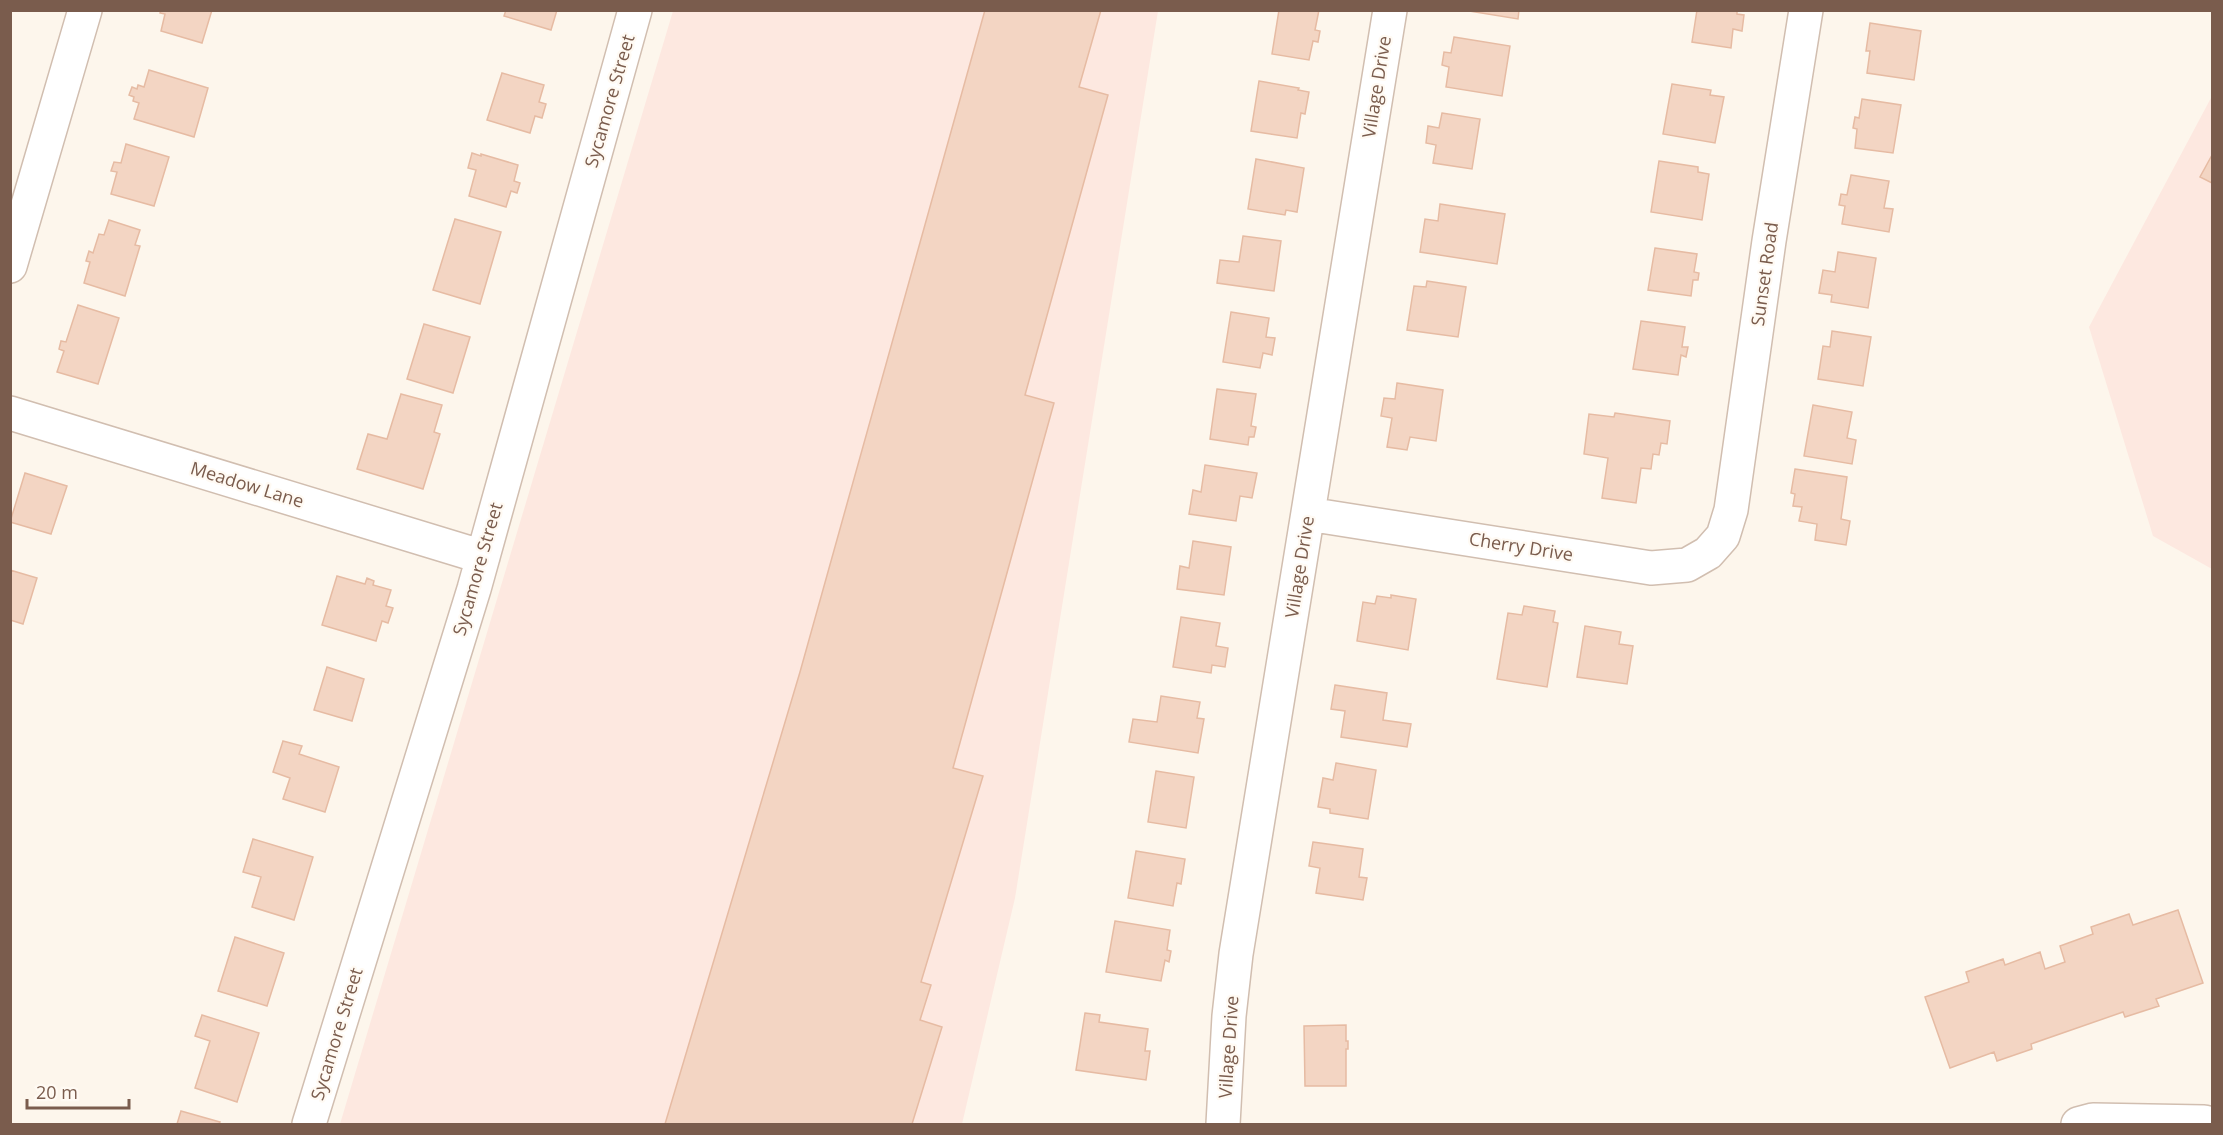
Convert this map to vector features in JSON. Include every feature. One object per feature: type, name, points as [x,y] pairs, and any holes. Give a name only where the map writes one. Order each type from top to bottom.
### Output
[{"type":"street","points":[[10,266],[85,10]]},
{"type":"street","name":"Sycamore Street","points":[[309,1125],[483,557],[635,10]]},
{"type":"street","name":"Village Drive","points":[[1223,1125],[1229,1016],[1236,954],[1390,10]]},
{"type":"street","name":"Sunset Road","points":[[1723,536],[1731,510],[1769,241],[1806,10]]},
{"type":"street","name":"Meadow Lane","points":[[10,414],[483,557]]},
{"type":"street","name":"Cherry Drive","points":[[1308,514],[1651,568],[1687,565],[1708,553],[1723,536]]},
{"type":"street","points":[[2078,1125],[2093,1120],[2212,1124]]},
{"type":"shaded area","points":[[673,11],[1158,11],[1015,898],[962,1124],[340,1124]]},
{"type":"shaded area","points":[[2212,96],[2212,569],[2153,536],[2089,327]]},
{"type":"building","points":[[161,10],[212,10],[202,43],[161,31],[165,14],[160,13]]},
{"type":"building","points":[[506,10],[557,10],[551,30],[504,16]]},
{"type":"building","points":[[985,10],[1101,10],[1079,87],[1108,95],[1025,395],[1054,403],[953,768],[983,776],[921,982],[931,985],[920,1020],[942,1027],[912,1124],[665,1124],[800,672]]},
{"type":"building","points":[[1279,10],[1319,10],[1315,30],[1320,31],[1318,42],[1313,41],[1309,60],[1272,54]]},
{"type":"building","points":[[1463,10],[1519,10],[1518,19]]},
{"type":"building","points":[[1697,10],[1737,10],[1737,14],[1744,15],[1742,31],[1733,29],[1731,48],[1692,42]]},
{"type":"building","points":[[1870,23],[1921,31],[1914,80],[1867,73],[1870,51],[1866,51]]},
{"type":"building","points":[[1454,37],[1510,46],[1502,96],[1446,87],[1449,67],[1442,65],[1444,52],[1451,53]]},
{"type":"building","points":[[149,70],[208,88],[194,137],[134,119],[139,103],[133,101],[134,97],[129,95],[132,87],[137,89],[138,85],[144,87]]},
{"type":"building","points":[[502,73],[544,85],[539,102],[546,104],[542,118],[535,116],[530,133],[487,120]]},
{"type":"building","points":[[1259,81],[1309,92],[1305,114],[1301,113],[1297,138],[1251,131]]},
{"type":"building","points":[[1672,84],[1711,90],[1710,95],[1724,97],[1715,143],[1663,134]]},
{"type":"building","points":[[1862,99],[1901,105],[1893,153],[1855,148],[1857,129],[1853,128],[1855,117],[1859,118]]},
{"type":"building","points":[[1442,113],[1480,119],[1472,169],[1433,163],[1436,145],[1426,143],[1428,126],[1439,128]]},
{"type":"building","points":[[126,144],[169,157],[154,206],[111,194],[117,172],[111,171],[114,162],[121,163]]},
{"type":"building","points":[[472,153],[518,165],[514,181],[520,183],[517,193],[511,191],[506,207],[469,196],[476,170],[468,168]]},
{"type":"building","points":[[2212,155],[2212,183],[2200,177]]},
{"type":"building","points":[[1256,159],[1304,168],[1297,212],[1286,210],[1285,215],[1248,209]]},
{"type":"building","points":[[1659,161],[1698,167],[1698,172],[1709,174],[1702,220],[1651,212]]},
{"type":"building","points":[[1851,175],[1889,181],[1884,208],[1893,209],[1889,232],[1842,224],[1845,206],[1839,205],[1841,194],[1847,195]]},
{"type":"building","points":[[1440,204],[1505,214],[1497,264],[1420,252],[1425,219],[1438,221]]},
{"type":"building","points":[[455,219],[501,232],[480,304],[433,290]]},
{"type":"building","points":[[109,220],[140,230],[135,245],[140,246],[125,296],[84,283],[90,262],[86,261],[89,251],[93,253],[99,234],[104,235]]},
{"type":"building","points":[[1243,236],[1281,241],[1274,291],[1217,283],[1220,260],[1239,262]]},
{"type":"building","points":[[1655,248],[1697,254],[1694,272],[1699,273],[1698,280],[1693,280],[1691,296],[1648,290]]},
{"type":"building","points":[[1838,252],[1876,258],[1868,308],[1831,302],[1832,295],[1819,293],[1823,270],[1835,272]]},
{"type":"building","points":[[1427,281],[1466,287],[1458,337],[1407,330],[1414,286],[1426,287]]},
{"type":"building","points":[[78,305],[119,318],[98,384],[57,372],[64,351],[59,349],[61,341],[66,342]]},
{"type":"building","points":[[1231,312],[1269,318],[1266,337],[1275,338],[1272,355],[1263,353],[1260,368],[1223,362]]},
{"type":"building","points":[[1641,321],[1685,327],[1682,347],[1688,347],[1686,357],[1681,355],[1678,375],[1633,369]]},
{"type":"building","points":[[424,324],[470,337],[453,393],[407,379]]},
{"type":"building","points":[[1832,331],[1871,337],[1863,386],[1818,379],[1823,346],[1830,347]]},
{"type":"building","points":[[1397,383],[1443,390],[1436,441],[1410,437],[1407,450],[1387,447],[1392,418],[1381,416],[1384,398],[1395,399]]},
{"type":"building","points":[[1217,389],[1256,394],[1251,426],[1256,427],[1254,437],[1249,437],[1248,445],[1210,439]]},
{"type":"building","points":[[401,394],[442,405],[434,432],[440,434],[423,489],[357,469],[368,434],[387,439]]},
{"type":"building","points":[[1813,405],[1852,412],[1847,438],[1856,440],[1852,464],[1804,456]]},
{"type":"building","points":[[1615,413],[1670,421],[1667,444],[1661,443],[1659,455],[1653,454],[1651,469],[1641,468],[1636,503],[1602,498],[1608,458],[1584,454],[1589,414],[1614,417]]},
{"type":"building","points":[[1205,465],[1257,473],[1252,498],[1240,496],[1236,521],[1189,514],[1193,490],[1201,492]]},
{"type":"building","points":[[1795,469],[1847,477],[1841,519],[1850,521],[1846,545],[1815,540],[1817,524],[1799,521],[1802,507],[1793,506],[1795,494],[1791,493]]},
{"type":"building","points":[[25,473],[67,486],[51,534],[10,522]]},
{"type":"building","points":[[1193,541],[1231,547],[1224,595],[1177,589],[1180,566],[1189,568]]},
{"type":"building","points":[[10,570],[37,578],[23,624],[10,620]]},
{"type":"building","points":[[337,576],[365,584],[367,578],[374,581],[373,585],[391,590],[386,606],[393,608],[388,623],[382,621],[376,641],[322,625]]},
{"type":"building","points":[[1391,595],[1416,599],[1408,650],[1357,641],[1363,602],[1375,604],[1377,596],[1391,598]]},
{"type":"building","points":[[1524,606],[1555,611],[1553,622],[1558,623],[1547,687],[1497,679],[1508,613],[1522,615]]},
{"type":"building","points":[[1181,617],[1220,623],[1216,646],[1228,648],[1225,667],[1212,665],[1211,673],[1173,667]]},
{"type":"building","points":[[1585,626],[1621,632],[1619,644],[1633,646],[1627,684],[1577,677]]},
{"type":"building","points":[[327,667],[364,679],[352,721],[314,710]]},
{"type":"building","points":[[1335,685],[1387,693],[1383,720],[1411,724],[1407,747],[1341,737],[1345,711],[1331,709]]},
{"type":"building","points":[[1161,696],[1200,702],[1197,718],[1204,719],[1198,753],[1129,742],[1133,719],[1157,722]]},
{"type":"building","points":[[283,741],[302,746],[299,754],[339,767],[325,812],[283,799],[290,778],[273,772]]},
{"type":"building","points":[[1336,763],[1376,770],[1368,819],[1330,813],[1330,809],[1318,807],[1323,778],[1333,780]]},
{"type":"building","points":[[1156,771],[1194,777],[1186,828],[1148,822]]},
{"type":"building","points":[[253,839],[313,857],[294,920],[252,907],[261,877],[243,872]]},
{"type":"building","points":[[1313,842],[1363,849],[1359,877],[1367,878],[1363,900],[1316,893],[1320,868],[1309,866]]},
{"type":"building","points":[[1136,851],[1185,859],[1181,884],[1177,883],[1173,906],[1128,898]]},
{"type":"building","points":[[2178,910],[2203,983],[2156,999],[2159,1006],[2125,1017],[2123,1012],[2031,1044],[2032,1049],[1997,1061],[1994,1052],[1950,1068],[1925,997],[1969,982],[1966,972],[2003,959],[2005,965],[2040,952],[2045,969],[2065,962],[2060,946],[2093,934],[2091,927],[2129,914],[2133,925]]},
{"type":"building","points":[[1115,921],[1170,930],[1167,950],[1171,951],[1169,962],[1165,960],[1161,981],[1106,972]]},
{"type":"building","points":[[235,937],[284,953],[267,1006],[218,991]]},
{"type":"building","points":[[1085,1013],[1100,1015],[1099,1022],[1148,1029],[1145,1051],[1150,1051],[1146,1080],[1076,1070]]},
{"type":"building","points":[[202,1015],[259,1033],[237,1102],[195,1088],[210,1041],[195,1036]]},
{"type":"building","points":[[1346,1025],[1348,1049],[1346,1049],[1346,1086],[1305,1086],[1304,1026]]},
{"type":"building","points":[[181,1111],[220,1122],[219,1124],[177,1124]]}]
